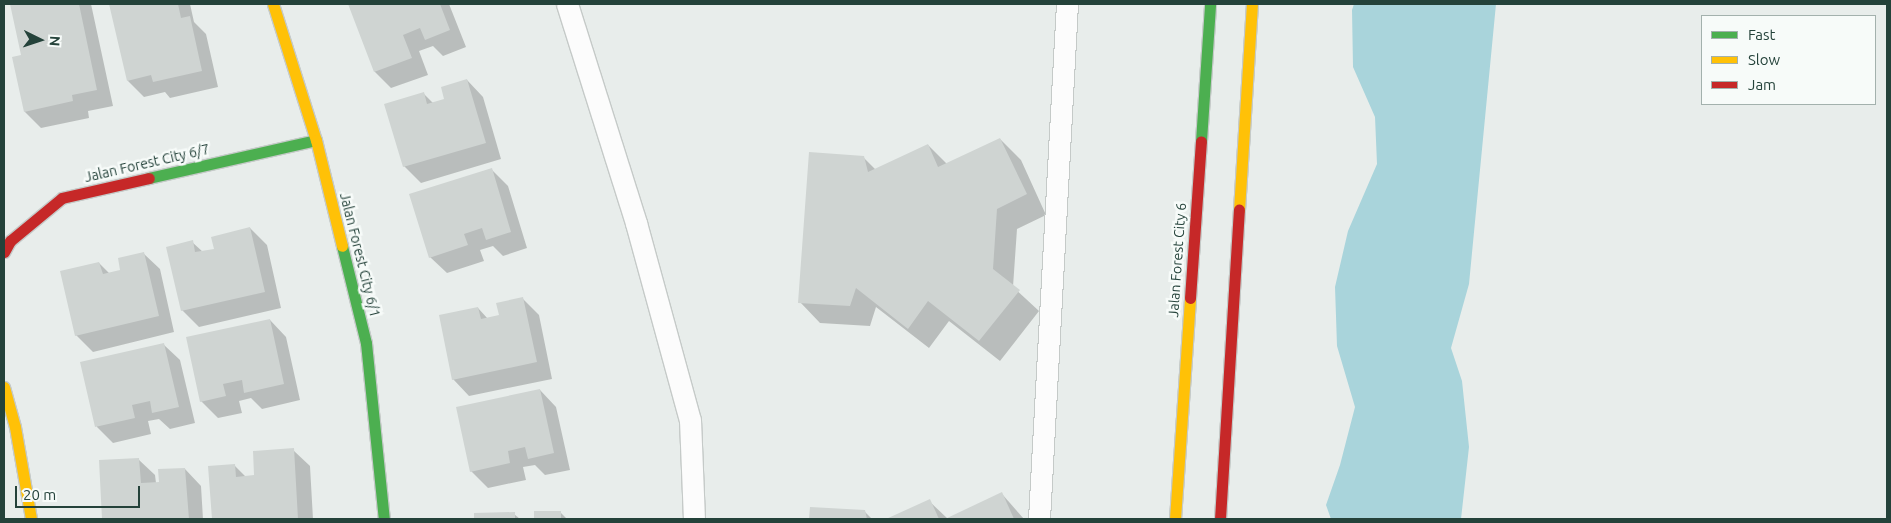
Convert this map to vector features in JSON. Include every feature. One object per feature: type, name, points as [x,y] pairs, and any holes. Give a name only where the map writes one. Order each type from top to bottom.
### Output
[{"type":"street","name":"Jalan Forest City 6/1","points":[[273,4],[316,140],[366,343],[384,519]]},
{"type":"street","name":"Jalan Forest City 6","points":[[1175,519],[1210,4]]},
{"type":"street","points":[[1220,519],[1252,4]]},
{"type":"street","name":"Jalan Forest City 6/7","points":[[4,252],[10,241],[62,198],[316,140]]},
{"type":"street","points":[[4,387],[15,427],[31,519]]},
{"type":"lane","points":[[567,4],[636,223],[690,420],[694,519]]},
{"type":"lane","points":[[1039,519],[1067,4]]},
{"type":"water","points":[[1354,4],[1496,4],[1469,284],[1451,348],[1462,381],[1469,447],[1461,519],[1331,519],[1326,505],[1340,465],[1355,407],[1337,346],[1335,287],[1348,231],[1377,164],[1375,117],[1353,67],[1352,10]]},
{"type":"building","points":[[10,4],[79,4],[97,90],[72,95],[73,101],[24,112],[12,57],[21,55]]},
{"type":"building","points":[[109,4],[178,4],[181,18],[190,16],[202,71],[153,82],[151,75],[127,81]]},
{"type":"building","points":[[348,4],[440,4],[450,30],[425,40],[420,28],[403,35],[412,58],[374,72]]},
{"type":"building","points":[[467,79],[486,143],[403,167],[384,104],[424,92],[427,104],[444,99],[441,87]]},
{"type":"building","points":[[1000,138],[1027,194],[997,209],[993,269],[1020,290],[979,341],[928,301],[908,329],[856,288],[850,306],[798,303],[809,152],[864,156],[868,172],[928,144],[938,167]]},
{"type":"building","points":[[492,168],[511,232],[486,240],[482,228],[464,234],[468,245],[429,258],[409,194]]},
{"type":"building","points":[[250,227],[265,292],[181,311],[166,247],[193,240],[195,252],[214,249],[211,237]]},
{"type":"building","points":[[144,252],[159,316],[75,336],[60,271],[99,262],[103,274],[120,270],[118,258]]},
{"type":"building","points":[[523,297],[537,362],[452,380],[439,315],[478,307],[481,319],[499,315],[496,303]]},
{"type":"building","points":[[270,319],[284,384],[244,393],[242,380],[223,384],[226,396],[200,402],[186,337]]},
{"type":"building","points":[[164,343],[179,407],[152,413],[150,401],[132,405],[135,418],[95,427],[80,362]]},
{"type":"building","points":[[540,389],[554,453],[528,459],[525,447],[508,451],[510,463],[470,472],[456,407]]},
{"type":"building","points":[[294,448],[298,519],[212,519],[208,466],[235,464],[236,477],[254,475],[253,451]]},
{"type":"building","points":[[139,458],[141,483],[159,482],[158,469],[185,468],[189,519],[102,519],[99,460]]},
{"type":"building","points":[[1002,492],[1014,519],[945,519]]},
{"type":"building","points":[[930,499],[939,519],[886,519]]},
{"type":"building","points":[[810,507],[865,510],[867,519],[809,519]]},
{"type":"building","points":[[534,511],[561,511],[561,519],[534,519]]},
{"type":"building","points":[[515,512],[515,519],[474,519],[474,513]]},
{"type":"traffic: fast","points":[[1201,141],[1210,4]]},
{"type":"traffic: fast","points":[[149,178],[316,140]]},
{"type":"traffic: fast","points":[[342,246],[366,343],[384,519]]},
{"type":"traffic: slow","points":[[273,4],[316,140],[342,246]]},
{"type":"traffic: slow","points":[[1239,210],[1252,4]]},
{"type":"traffic: slow","points":[[1175,519],[1190,298]]},
{"type":"traffic: slow","points":[[4,387],[15,427],[31,519]]},
{"type":"traffic: jam","points":[[1190,298],[1201,141]]},
{"type":"traffic: jam","points":[[4,252],[10,241],[62,198],[149,178]]},
{"type":"traffic: jam","points":[[1220,519],[1239,210]]}]
